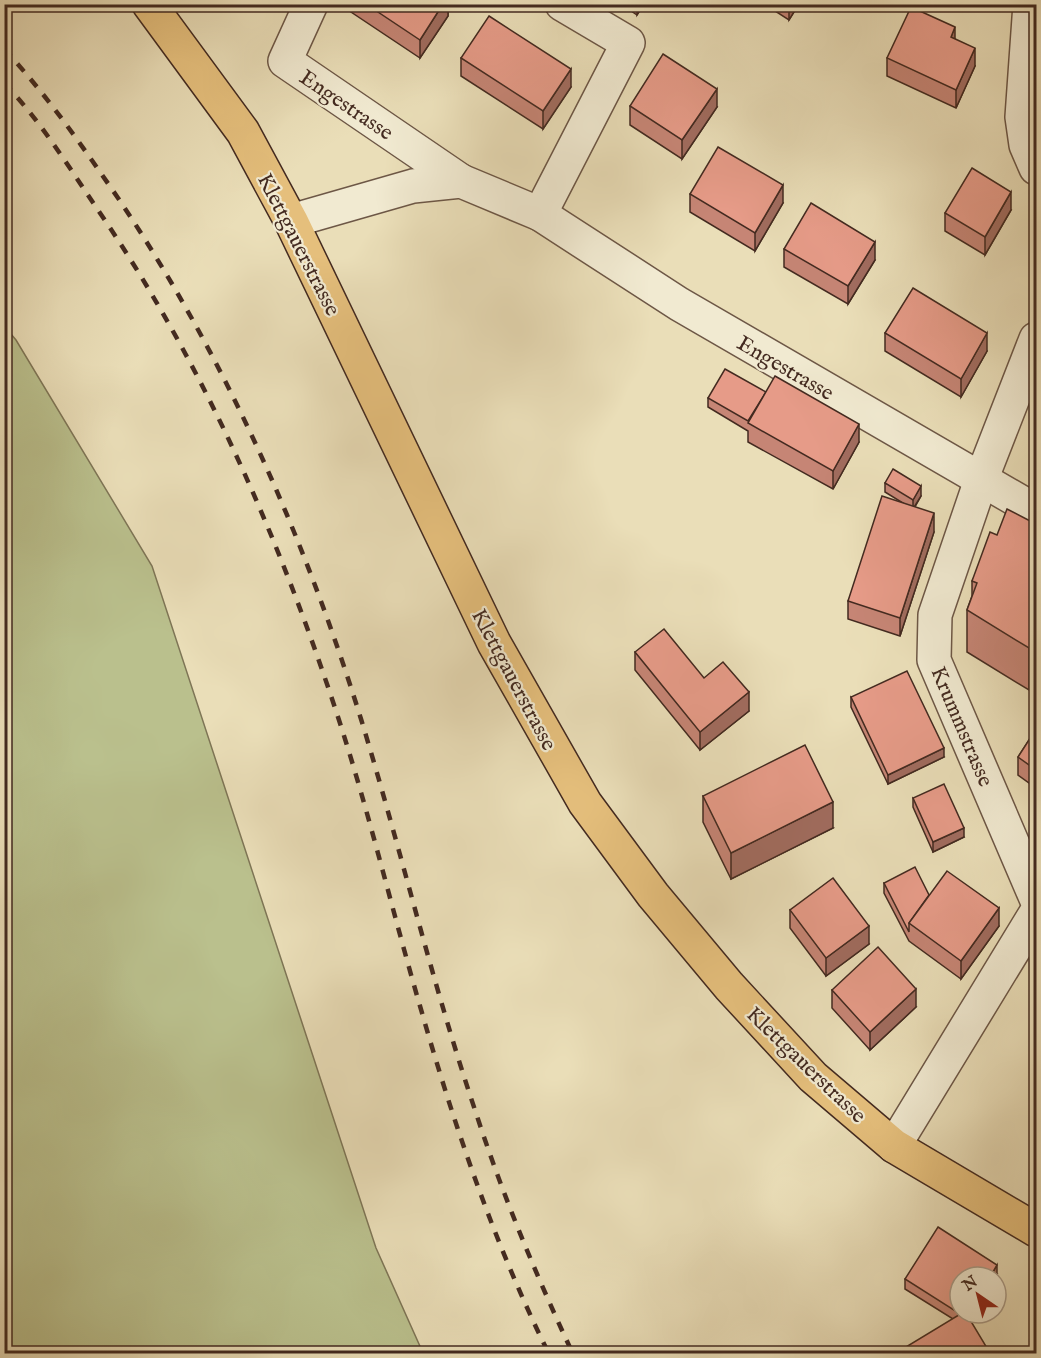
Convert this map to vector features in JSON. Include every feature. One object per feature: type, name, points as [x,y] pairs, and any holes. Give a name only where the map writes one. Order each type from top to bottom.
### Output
[{"type":"main road","name":"Klettgauerstrasse","points":[[149,4],[243,132],[291,221],[494,643],[585,803],[653,895],[729,986],[813,1077],[894,1146],[1036,1230]]},
{"type":"street","name":"Engestrasse","points":[[311,4],[285,61],[461,181],[540,214],[679,304],[1036,511]]},
{"type":"street","points":[[540,214],[628,43],[562,4]]},
{"type":"street","points":[[1030,4],[1022,117],[1026,145],[1036,168]]},
{"type":"street","name":"Engestrasse","points":[[291,221],[413,186],[461,181]]},
{"type":"street","name":"Krummstrasse","points":[[1036,339],[981,480],[935,615],[934,660],[1036,898]]},
{"type":"street","points":[[894,1146],[1036,913]]},
{"type":"green space","points":[[5,327],[16,340],[152,566],[376,1248],[423,1353],[5,1353]]},
{"type":"building","points":[[366,4],[443,4],[420,40]]},
{"type":"building","points":[[911,7],[955,27],[951,37],[975,48],[956,90],[887,58]]},
{"type":"building","points":[[489,16],[571,69],[543,111],[461,58]]},
{"type":"building","points":[[663,54],[717,89],[682,140],[630,106]]},
{"type":"building","points":[[718,147],[783,185],[755,233],[690,194]]},
{"type":"building","points":[[972,168],[1011,192],[985,237],[945,213]]},
{"type":"building","points":[[811,203],[875,242],[848,286],[784,249]]},
{"type":"building","points":[[913,288],[987,333],[961,379],[885,333]]},
{"type":"building","points":[[725,369],[766,392],[748,421],[708,398]]},
{"type":"building","points":[[775,376],[859,424],[833,471],[748,423]]},
{"type":"building","points":[[893,469],[921,486],[913,500],[885,483]]},
{"type":"building","points":[[882,496],[934,513],[900,618],[848,601]]},
{"type":"building","points":[[1007,509],[1036,524],[1036,635],[1029,648],[967,610],[977,583],[972,581],[990,532],[997,535]]},
{"type":"building","points":[[664,629],[704,678],[723,662],[749,692],[700,732],[635,652]]},
{"type":"building","points":[[907,671],[944,748],[888,775],[851,697]]},
{"type":"building","points":[[1036,729],[1036,770],[1018,757]]},
{"type":"building","points":[[805,745],[833,802],[731,853],[703,796]]},
{"type":"building","points":[[944,784],[964,828],[933,842],[913,798]]},
{"type":"building","points":[[915,867],[929,895],[909,923],[909,932],[884,883]]},
{"type":"building","points":[[947,871],[999,908],[961,961],[909,923]]},
{"type":"building","points":[[833,878],[869,926],[826,958],[790,910]]},
{"type":"building","points":[[878,947],[916,989],[870,1032],[832,990]]},
{"type":"building","points":[[938,1227],[997,1265],[948,1265],[948,1306],[905,1279]]},
{"type":"building","points":[[948,1321],[948,1325],[973,1325],[990,1353],[896,1353]]},
{"type":"railway","points":[[4,49],[50,103],[78,141],[157,259],[227,384],[287,516],[339,651],[361,719],[445,1015],[486,1144],[521,1235],[573,1354]]},
{"type":"railway","points":[[4,83],[55,146],[138,272],[206,393],[265,520],[338,717],[420,1006],[461,1139],[510,1270],[549,1354]]}]
